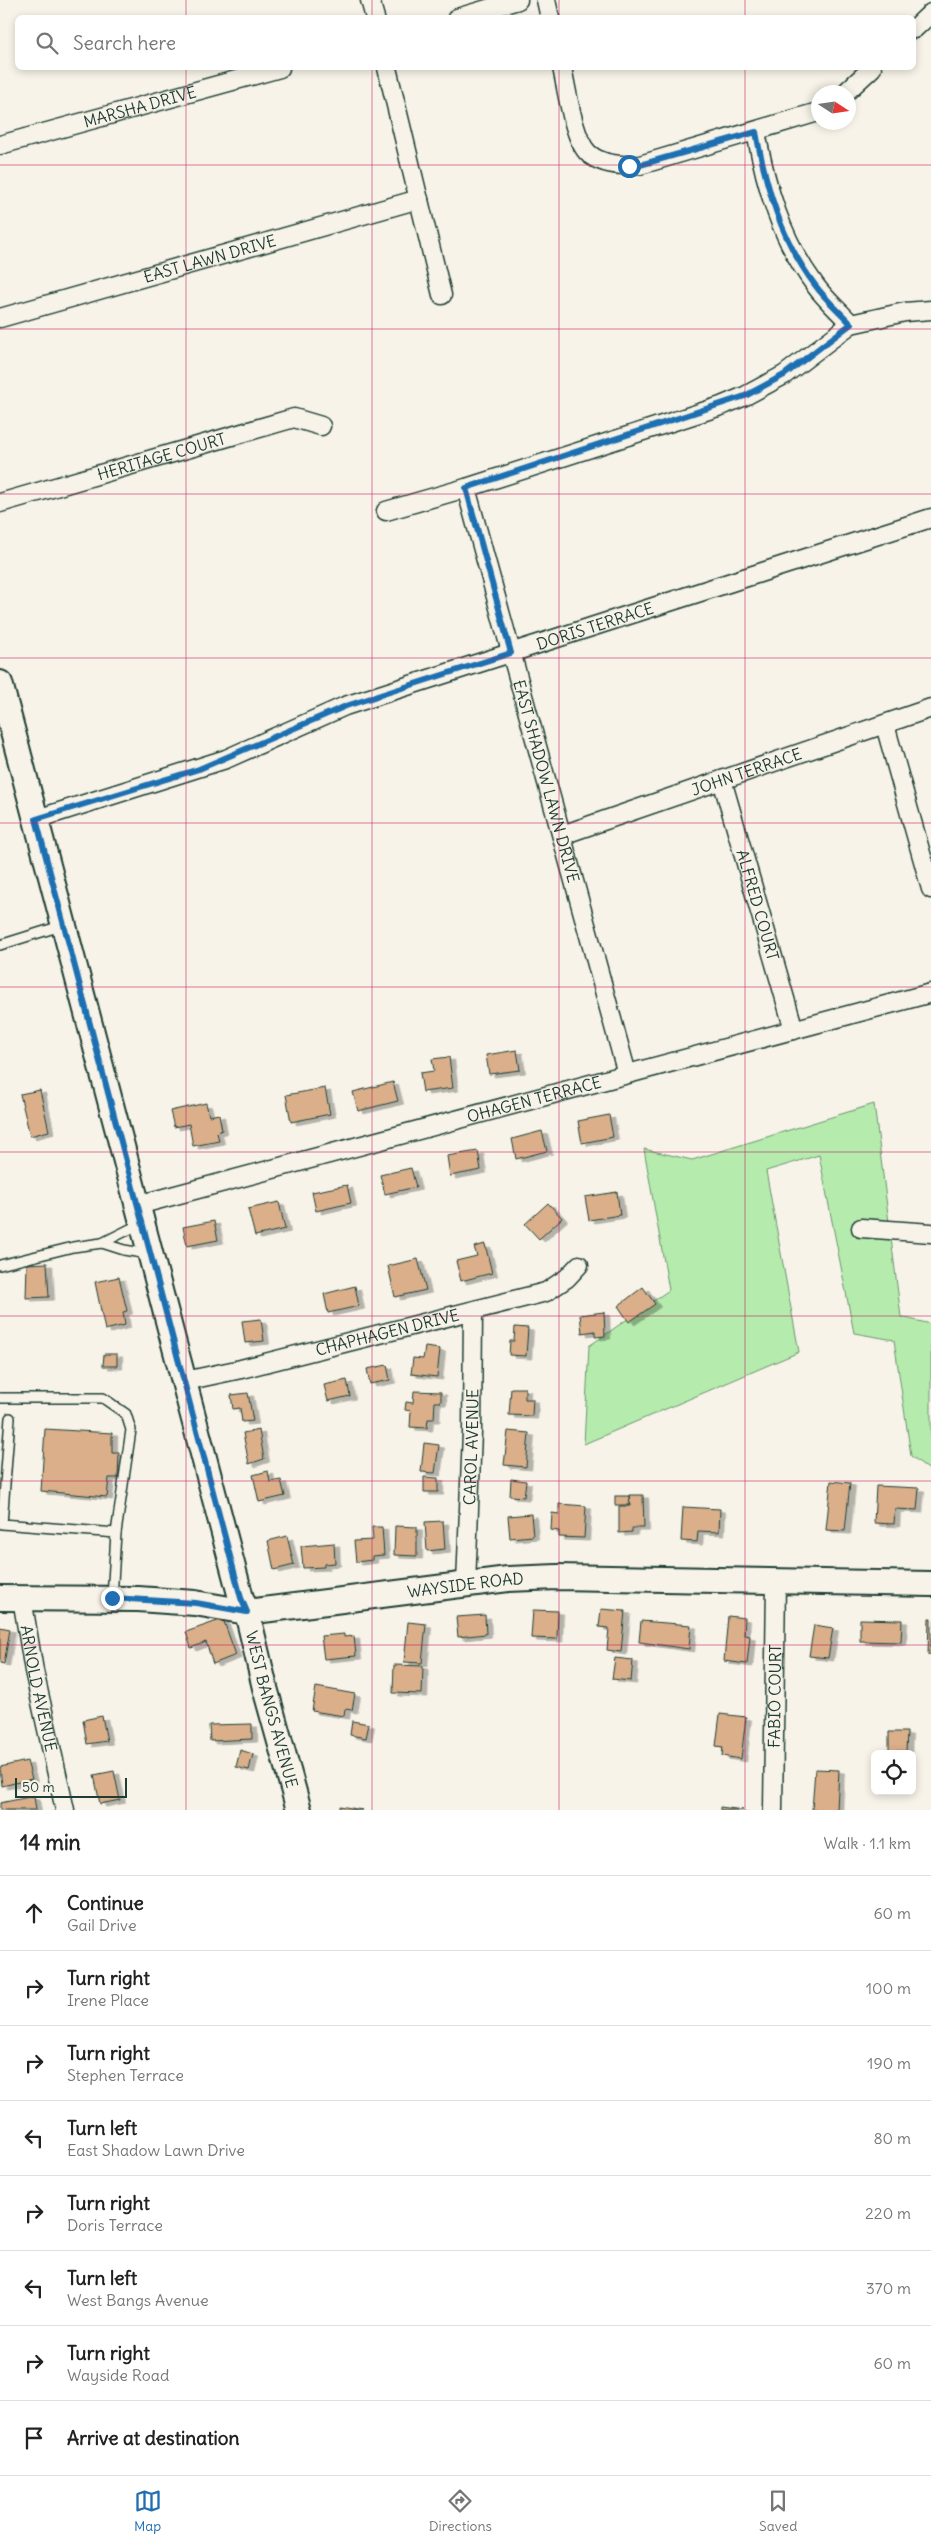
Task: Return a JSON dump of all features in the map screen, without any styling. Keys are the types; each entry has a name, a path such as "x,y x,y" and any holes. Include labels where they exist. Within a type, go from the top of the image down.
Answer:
{"street":[{"path":"370,0 374,15"},
{"path":"467,15 518,0"},
{"path":"546,0 549,15"},
{"path":"916,27 931,13"},
{"name":"MARSHA DRIVE","path":"0,145 273,70"},
{"path":"387,70 442,295"},
{"path":"563,70 580,136 587,152 596,158 616,164 640,165 811,114"},
{"path":"854,85 870,70"},
{"path":"756,132 769,191 792,249 816,286 851,324"},
{"name":"EAST LAWN DRIVE","path":"0,318 419,199"},
{"path":"386,511 466,488 745,396 784,375 851,324 905,312 931,310"},
{"name":"HERITAGE COURT","path":"0,503 294,418 321,426"},
{"name":"EAST SHADOW LAWN DRIVE","path":"466,488 627,1074"},
{"name":"DORIS TERRACE","path":"36,819 199,769 346,706 931,518"},
{"name":"WEST BANGS AVENUE","path":"0,683 241,1598 247,1612 265,1688 300,1810"},
{"name":"JOHN TERRACE","path":"562,836 931,708"},
{"path":"885,725 931,889"},
{"name":"ALFRED COURT","path":"722,780 794,1030"},
{"name":"OHAGEN TERRACE","path":"140,1214 627,1074 931,993"},
{"path":"861,1228 931,1233"},
{"name":"CHAPHAGEN DRIVE","path":"185,1381 546,1292 567,1278 579,1265"},
{"name":"CAROL AVENUE","path":"466,1585 472,1432 473,1310"},
{"name":"WAYSIDE ROAD","path":"11,1598 112,1598 196,1603 247,1612 508,1579 557,1577 931,1584"},
{"name":"FABIO COURT","path":"772,1810 776,1581"},
{"name":"ARNOLD AVENUE","path":"11,1598 34,1671 65,1810"}],"lane":[{"path":"0,945 64,924"},
{"path":"102,1243 140,1214"},
{"path":"0,1265 73,1247 102,1243 124,1250 151,1254"},
{"path":"0,1398 103,1398 126,1414 131,1430 116,1533 112,1598"},
{"path":"10,1418 1,1524 116,1533"}],"green space":[{"path":"874,1104 901,1317 931,1324 931,1471 911,1456 894,1340 854,1333 819,1155 766,1171 799,1352 584,1444 589,1346 669,1290 644,1149 692,1160"}],"building":[{"path":"517,1050 520,1070 489,1074 486,1055"},
{"path":"449,1057 453,1088 423,1092 420,1073 434,1071 432,1059"},
{"path":"393,1082 398,1101 358,1111 353,1092"},
{"path":"325,1088 330,1114 291,1122 286,1095"},
{"path":"40,1090 49,1131 30,1136 20,1094"},
{"path":"206,1103 209,1116 219,1114 222,1130 217,1132 219,1141 193,1146 189,1124 174,1127 170,1111"},
{"path":"609,1115 613,1137 582,1143 578,1121"},
{"path":"542,1131 547,1151 516,1159 512,1139"},
{"path":"478,1151 481,1170 450,1176 447,1156"},
{"path":"411,1168 416,1187 385,1194 380,1175"},
{"path":"347,1185 351,1203 316,1211 312,1192"},
{"path":"617,1192 620,1215 589,1220 585,1197"},
{"path":"279,1202 285,1229 255,1236 248,1209"},
{"path":"548,1203 562,1218 539,1239 525,1224"},
{"path":"214,1221 218,1240 187,1246 183,1227"},
{"path":"485,1244 492,1273 461,1281 456,1261 477,1256 474,1247"},
{"path":"418,1259 426,1290 395,1297 388,1266"},
{"path":"47,1263 49,1297 26,1298 27,1264"},
{"path":"119,1277 127,1311 123,1312 125,1325 105,1330 95,1282"},
{"path":"355,1286 359,1306 328,1313 324,1294"},
{"path":"643,1287 655,1304 629,1322 618,1306"},
{"path":"604,1312 605,1336 595,1337 595,1331 582,1333 580,1315"},
{"path":"261,1319 264,1341 245,1343 242,1321"},
{"path":"515,1327 528,1328 526,1356 509,1355 510,1341 514,1341"},
{"path":"425,1347 440,1349 437,1377 411,1374 413,1358 423,1359"},
{"path":"104,1354 117,1354 117,1366 103,1366"},
{"path":"387,1365 390,1380 370,1384 367,1369"},
{"path":"347,1380 350,1396 328,1401 324,1385"},
{"path":"511,1388 525,1388 525,1399 533,1399 532,1416 509,1415"},
{"path":"414,1391 441,1392 441,1402 435,1402 434,1419 428,1419 427,1428 410,1427 411,1411 405,1410 406,1402 413,1403"},
{"path":"248,1393 253,1421 242,1422 240,1408 233,1409 231,1395"},
{"path":"45,1429 112,1433 112,1453 119,1453 118,1478 109,1478 107,1497 41,1491"},
{"path":"259,1430 264,1459 249,1464 243,1433"},
{"path":"508,1431 529,1433 526,1467 504,1465"},
{"path":"424,1443 439,1445 435,1473 421,1472"},
{"path":"268,1471 270,1482 281,1480 285,1496 259,1502 253,1475"},
{"path":"424,1477 438,1478 438,1492 424,1492"},
{"path":"511,1479 526,1481 524,1497 510,1496"},
{"path":"831,1481 850,1483 845,1531 826,1530"},
{"path":"876,1486 919,1488 917,1510 895,1509 894,1524 874,1523"},
{"path":"629,1495 643,1495 644,1528 632,1528 632,1532 619,1533 619,1506 630,1506"},
{"path":"615,1496 629,1496 629,1505 615,1505"},
{"path":"559,1504 586,1506 584,1538 559,1537 559,1531 551,1530 552,1513 559,1514"},
{"path":"683,1507 720,1509 719,1532 698,1531 697,1542 681,1541"},
{"path":"531,1514 533,1536 510,1538 508,1516"},
{"path":"443,1521 445,1549 427,1551 425,1522"},
{"path":"395,1526 417,1527 417,1556 394,1555"},
{"path":"372,1527 382,1527 384,1555 372,1556 372,1560 356,1562 354,1541 373,1540"},
{"path":"287,1536 294,1565 274,1570 268,1541"},
{"path":"334,1543 335,1563 324,1564 324,1567 303,1568 301,1546"},
{"path":"601,1609 625,1611 621,1652 607,1650 609,1628 599,1627"},
{"path":"533,1610 558,1611 557,1639 531,1638"},
{"path":"485,1615 486,1634 458,1637 456,1617"},
{"path":"728,1616 745,1618 744,1635 750,1636 747,1664 724,1661"},
{"path":"929,1618 931,1618 931,1655 928,1655"},
{"path":"223,1619 236,1655 213,1664 206,1642 191,1648 186,1632"},
{"path":"860,1619 902,1620 901,1642 860,1641"},
{"path":"641,1621 691,1625 689,1649 639,1642"},
{"path":"408,1622 426,1624 422,1663 404,1662"},
{"path":"814,1625 833,1628 828,1658 809,1656"},
{"path":"0,1627 10,1629 4,1664 0,1663"},
{"path":"344,1634 344,1637 354,1636 356,1656 324,1659 321,1636"},
{"path":"615,1658 633,1660 631,1681 612,1679"},
{"path":"394,1665 423,1666 422,1694 393,1693"},
{"path":"316,1687 355,1694 352,1710 345,1709 344,1716 312,1711"},
{"path":"720,1714 746,1717 741,1759 722,1756 723,1747 716,1746"},
{"path":"102,1716 107,1741 87,1744 83,1720"},
{"path":"352,1721 369,1724 366,1738 350,1735"},
{"path":"252,1724 252,1739 210,1741 209,1725"},
{"path":"889,1732 907,1732 906,1750 889,1750"},
{"path":"240,1750 253,1754 249,1770 236,1767"},
{"path":"27,1761 32,1779 2,1786 0,1767"},
{"path":"815,1769 839,1770 837,1810 812,1810"},
{"path":"114,1771 120,1800 100,1804 94,1775"},
{"path":"34,1796 36,1810 0,1810 0,1803"},
{"path":"340,1806 362,1810 340,1810"},
{"path":"720,1807 743,1810 720,1810"}],"route":[{"path":"112,1598 138,1598 196,1603 247,1612 241,1598 36,819 199,769 226,759 318,716 511,653 466,488 721,406 745,396 784,375 851,324 816,286 792,249 769,191 761,162 756,132 640,165 629,166"}]}
